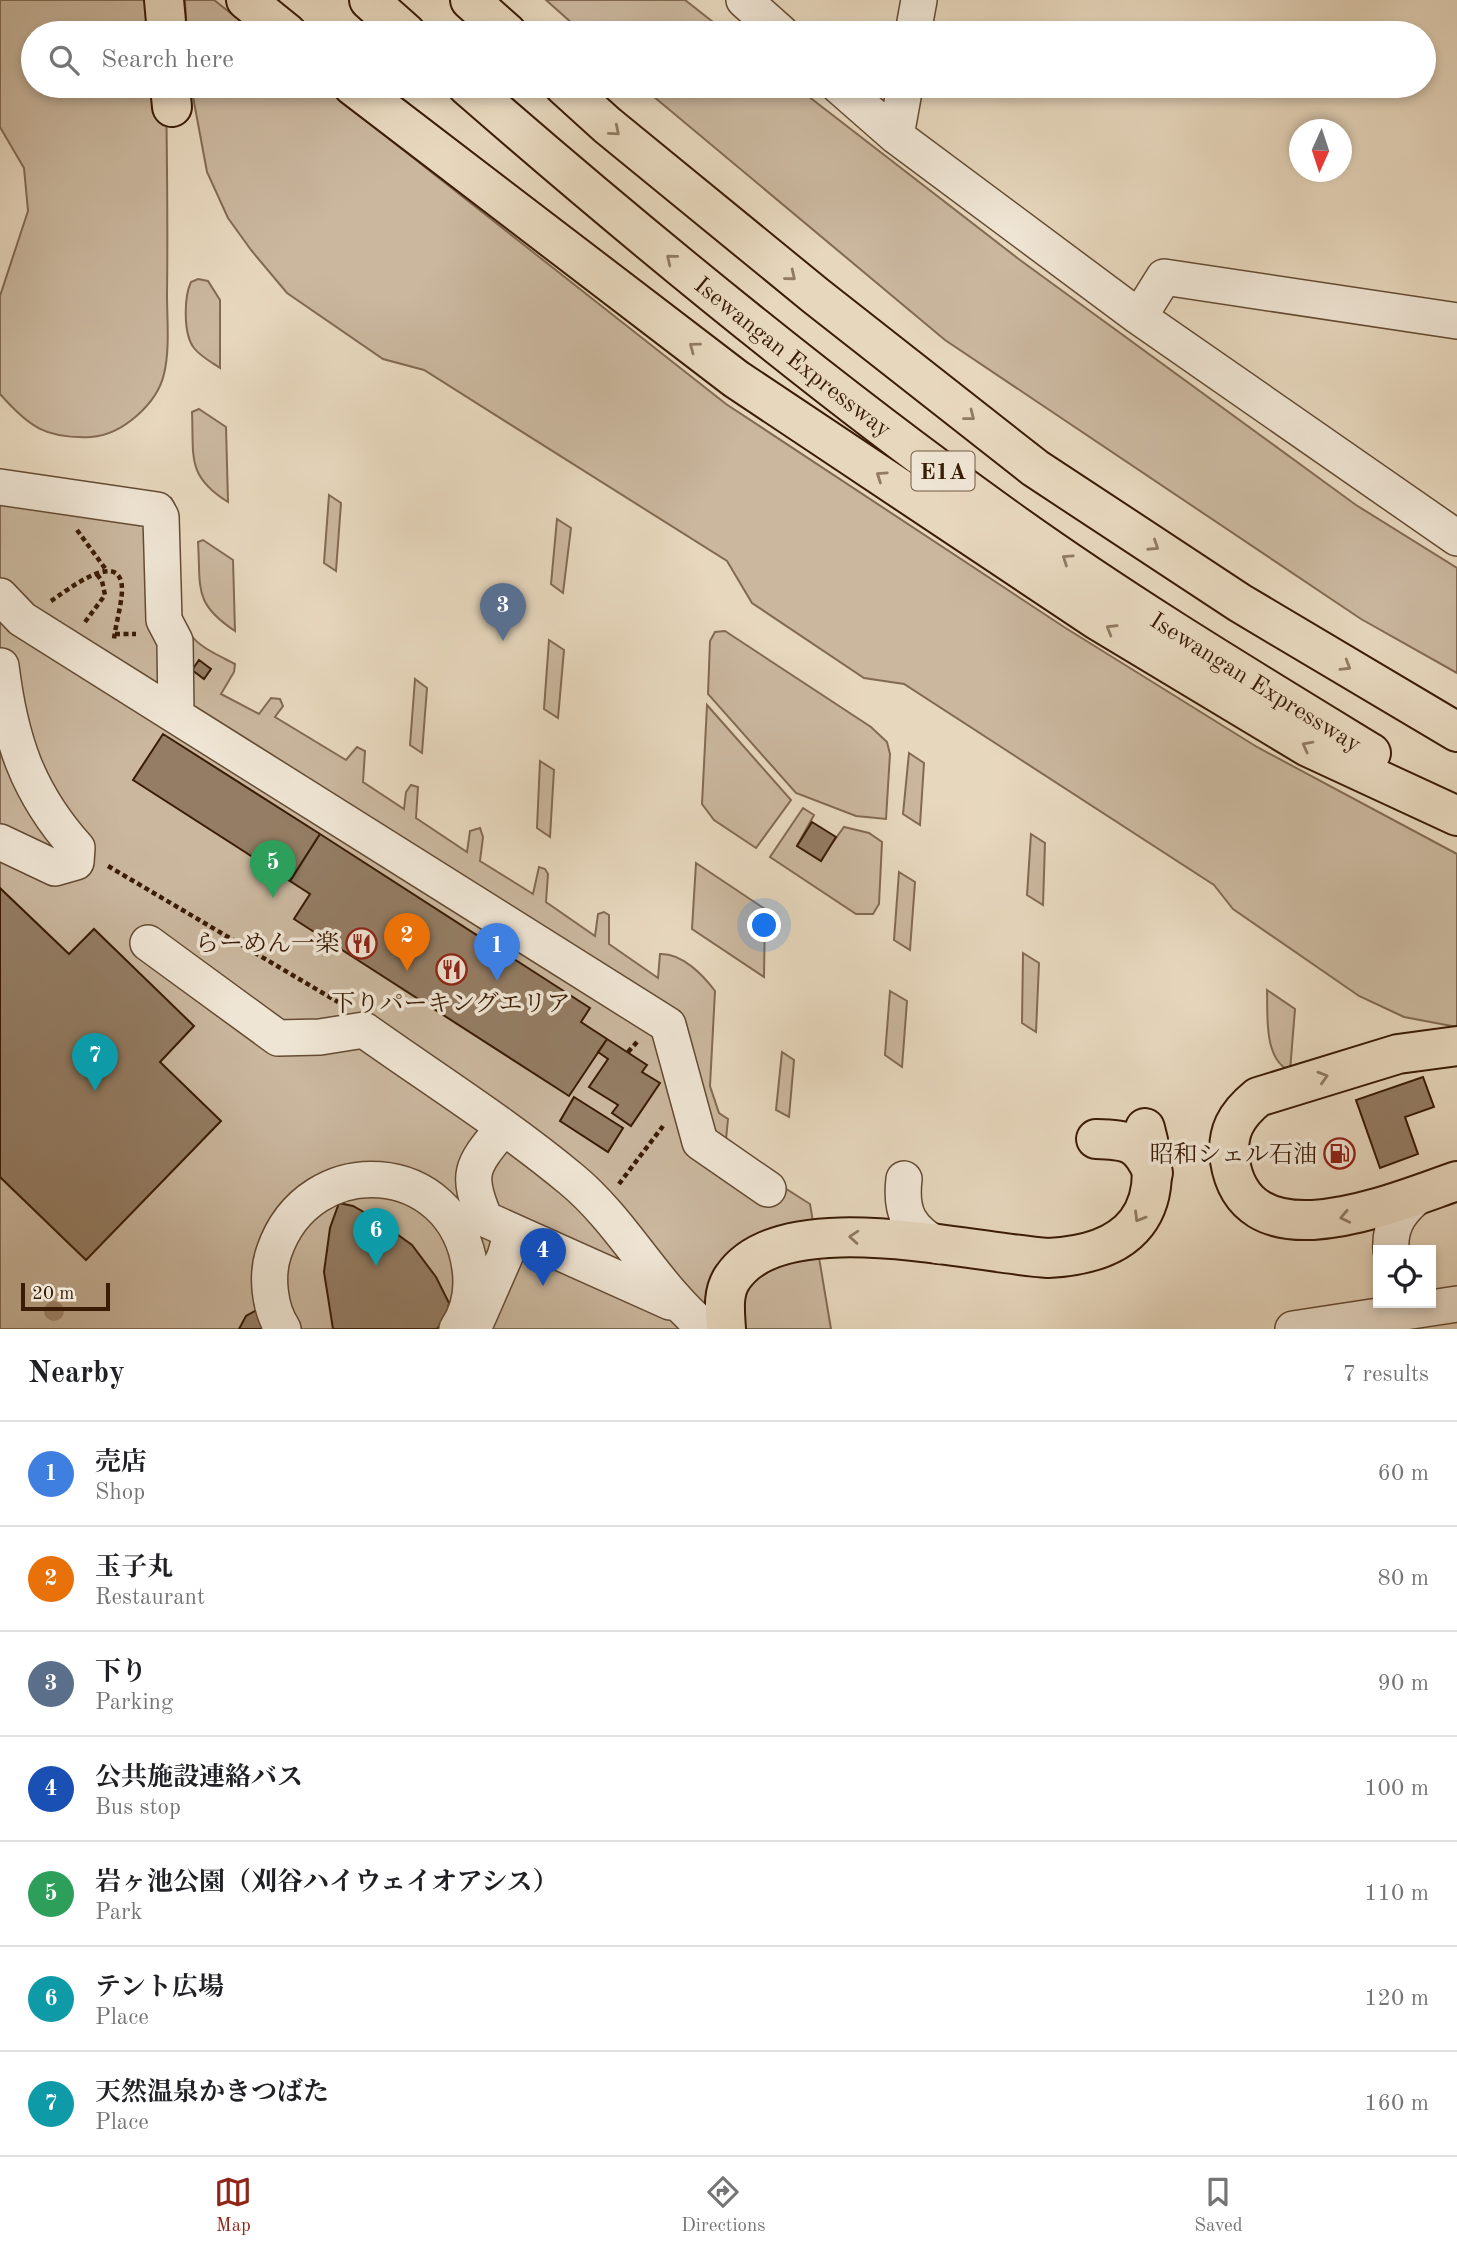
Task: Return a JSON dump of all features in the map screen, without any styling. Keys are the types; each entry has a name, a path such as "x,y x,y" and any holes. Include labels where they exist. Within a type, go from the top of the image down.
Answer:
{"highway":[{"path":"164,0 166,21"},
{"path":"246,0 272,21"},
{"path":"369,0 393,21"},
{"path":"470,0 494,21"},
{"path":"369,98 736,379 1097,620 1308,747 1457,816"},
{"name":"Isewangan Expressway","path":"481,98 569,175 779,348 1000,515 1202,650 1457,803"},
{"name":"E1A","path":"577,98 816,296 1035,468 1240,603 1457,732"},
{"path":"1440,1186 1328,1220 1279,1218 1247,1199 1238,1185 1228,1144 1232,1125 1242,1110 1258,1097 1398,1054 1457,1046"},
{"path":"726,1329 725,1294 732,1277 748,1261 796,1241 845,1236 1048,1258 1078,1257 1105,1249 1126,1235 1139,1219 1149,1196 1153,1173 1145,1128"},
{"path":"1096,1139 1119,1139 1135,1145 1145,1156 1153,1173"}],"street":[{"path":"744,0 768,21"},
{"path":"915,21 919,0"},
{"path":"853,98 896,136 1139,317 1457,538"},
{"path":"896,136 903,98"},
{"path":"1139,317 1164,277 1457,321"},
{"path":"0,487 157,510 161,517 164,620 175,641 176,715"},
{"path":"11,608 64,645 668,1024 700,1142 768,1189"},
{"path":"0,842 55,868 76,862 77,848 39,798 22,764 6,714 1,666"},
{"path":"148,943 278,1038 320,1037 364,1030 573,1180 612,1223 677,1304 706,1329"},
{"path":"502,1129 479,1158 472,1189 485,1219 677,1304"},
{"path":"283,1329 270,1294 270,1262 280,1233 299,1208 324,1189 358,1179 393,1181 415,1189 426,1194 452,1217 468,1249 472,1283 465,1317 457,1329"},
{"path":"904,1179 902,1198 909,1226 939,1246"},
{"path":"1392,1245 1395,1223 1404,1206 1440,1186"},
{"path":"473,1329 496,1280 512,1232"},
{"path":"1293,1329 1417,1308"}],"path":[{"path":"11,608 96,573 112,572 120,579 122,589 109,673"},
{"path":"64,645 103,600 105,588 96,573"}],"shaded area":[{"path":"0,0 164,0 164,21 21,21 21,98 166,98 166,364 160,385 146,407 126,424 103,435 75,437 50,433 30,423 0,394 0,296 28,211 24,168 0,127"},
{"path":"185,0 214,0 241,21 186,21"},
{"path":"546,0 685,0 712,21 570,21"},
{"path":"193,98 337,98 726,404 1064,627 1257,747 1457,854 1457,1027 1404,1017 1359,996 1233,909 1214,885 904,684 864,678 752,603 727,561 424,370 383,359 287,293 228,218 207,172"},
{"path":"655,98 811,98 1020,260 1356,505 1457,568 1457,673 1361,619 945,340"},
{"path":"198,279 208,281 220,300 220,368 196,351 188,334 187,297 191,282"},
{"path":"199,409 226,427 228,502 205,483 195,464 192,412"},
{"path":"0,470 171,498 175,505 177,591 184,623 199,643 235,664 234,672 221,694 259,714 271,698 280,699 283,706 275,717 346,760 357,747 365,751 363,782 404,809 406,792 411,785 418,787 416,818 467,852 470,831 480,828 483,837 480,861 533,894 539,867 545,869 548,874 546,902 595,936 598,914 604,912 609,915 609,944 658,978 660,954 684,961 704,978 715,991 710,1086 719,1113 728,1119 725,1150 810,1204 831,1329 0,1329"},
{"path":"329,495 341,503 336,571 324,563"},
{"path":"557,519 571,528 563,593 551,584"},
{"path":"203,540 233,560 235,631 212,612 202,594 198,542"},
{"path":"725,631 871,727 887,742 890,754 886,819 856,816 796,793 708,694 710,641 715,632"},
{"path":"549,640 564,650 558,718 544,709"},
{"path":"415,679 427,688 422,753 410,745"},
{"path":"707,705 791,800 756,848 714,820 702,804"},
{"path":"909,753 924,763 920,825 903,814"},
{"path":"540,761 554,770 550,837 537,828"},
{"path":"803,808 814,815 797,846 820,860 844,827 869,833 882,842 879,904 873,914 856,914 770,857"},
{"path":"1031,834 1045,843 1043,905 1027,895"},
{"path":"696,863 765,909 764,977 692,929"},
{"path":"899,872 915,882 910,950 894,940"},
{"path":"1023,953 1039,963 1036,1032 1022,1023"},
{"path":"1267,990 1295,1009 1290,1071 1281,1065 1271,1046"},
{"path":"890,991 907,1001 902,1067 885,1055"},
{"path":"782,1052 794,1060 789,1117 776,1110"}],"building":[{"path":"199,660 211,669 204,679 192,670"},
{"path":"163,734 320,834 290,881 133,780"},
{"path":"812,822 836,837 821,861 797,846"},
{"name":"下りパーキングエリア","path":"320,834 590,1008 581,1022 607,1039 569,1096 294,919 310,894 290,881"},
{"path":"0,888 69,954 94,929 194,1026 160,1062 221,1121 86,1260 0,1177"},
{"path":"607,1039 647,1065 642,1072 660,1083 631,1126 612,1113 618,1105 589,1087 608,1059 598,1052"},
{"path":"1423,1077 1434,1107 1405,1117 1418,1154 1380,1168 1356,1100"},
{"path":"574,1097 623,1128 608,1152 560,1121"},
{"path":"339,1203 353,1206 376,1219 412,1245 436,1277 449,1303 447,1317 437,1329 333,1329 324,1272 330,1228"},
{"path":"260,1308 267,1329 239,1329 246,1316"}],"place":[{"name":"下り","path":"503,641"},
{"name":"岩ヶ池公園（刈谷ハイウェイオアシス）","path":"273,898"},
{"name":"らーめん一楽","path":"362,943"},
{"name":"下りパーキングエリア","path":"451,969"},
{"name":"玉子丸","path":"407,971"},
{"name":"売店","path":"497,981"},
{"name":"天然温泉かきつばた","path":"95,1091"},
{"name":"昭和シェル石油","path":"1340,1154"},
{"name":"テント広場","path":"376,1266"},
{"name":"公共施設連絡バス","path":"543,1286"}]}
